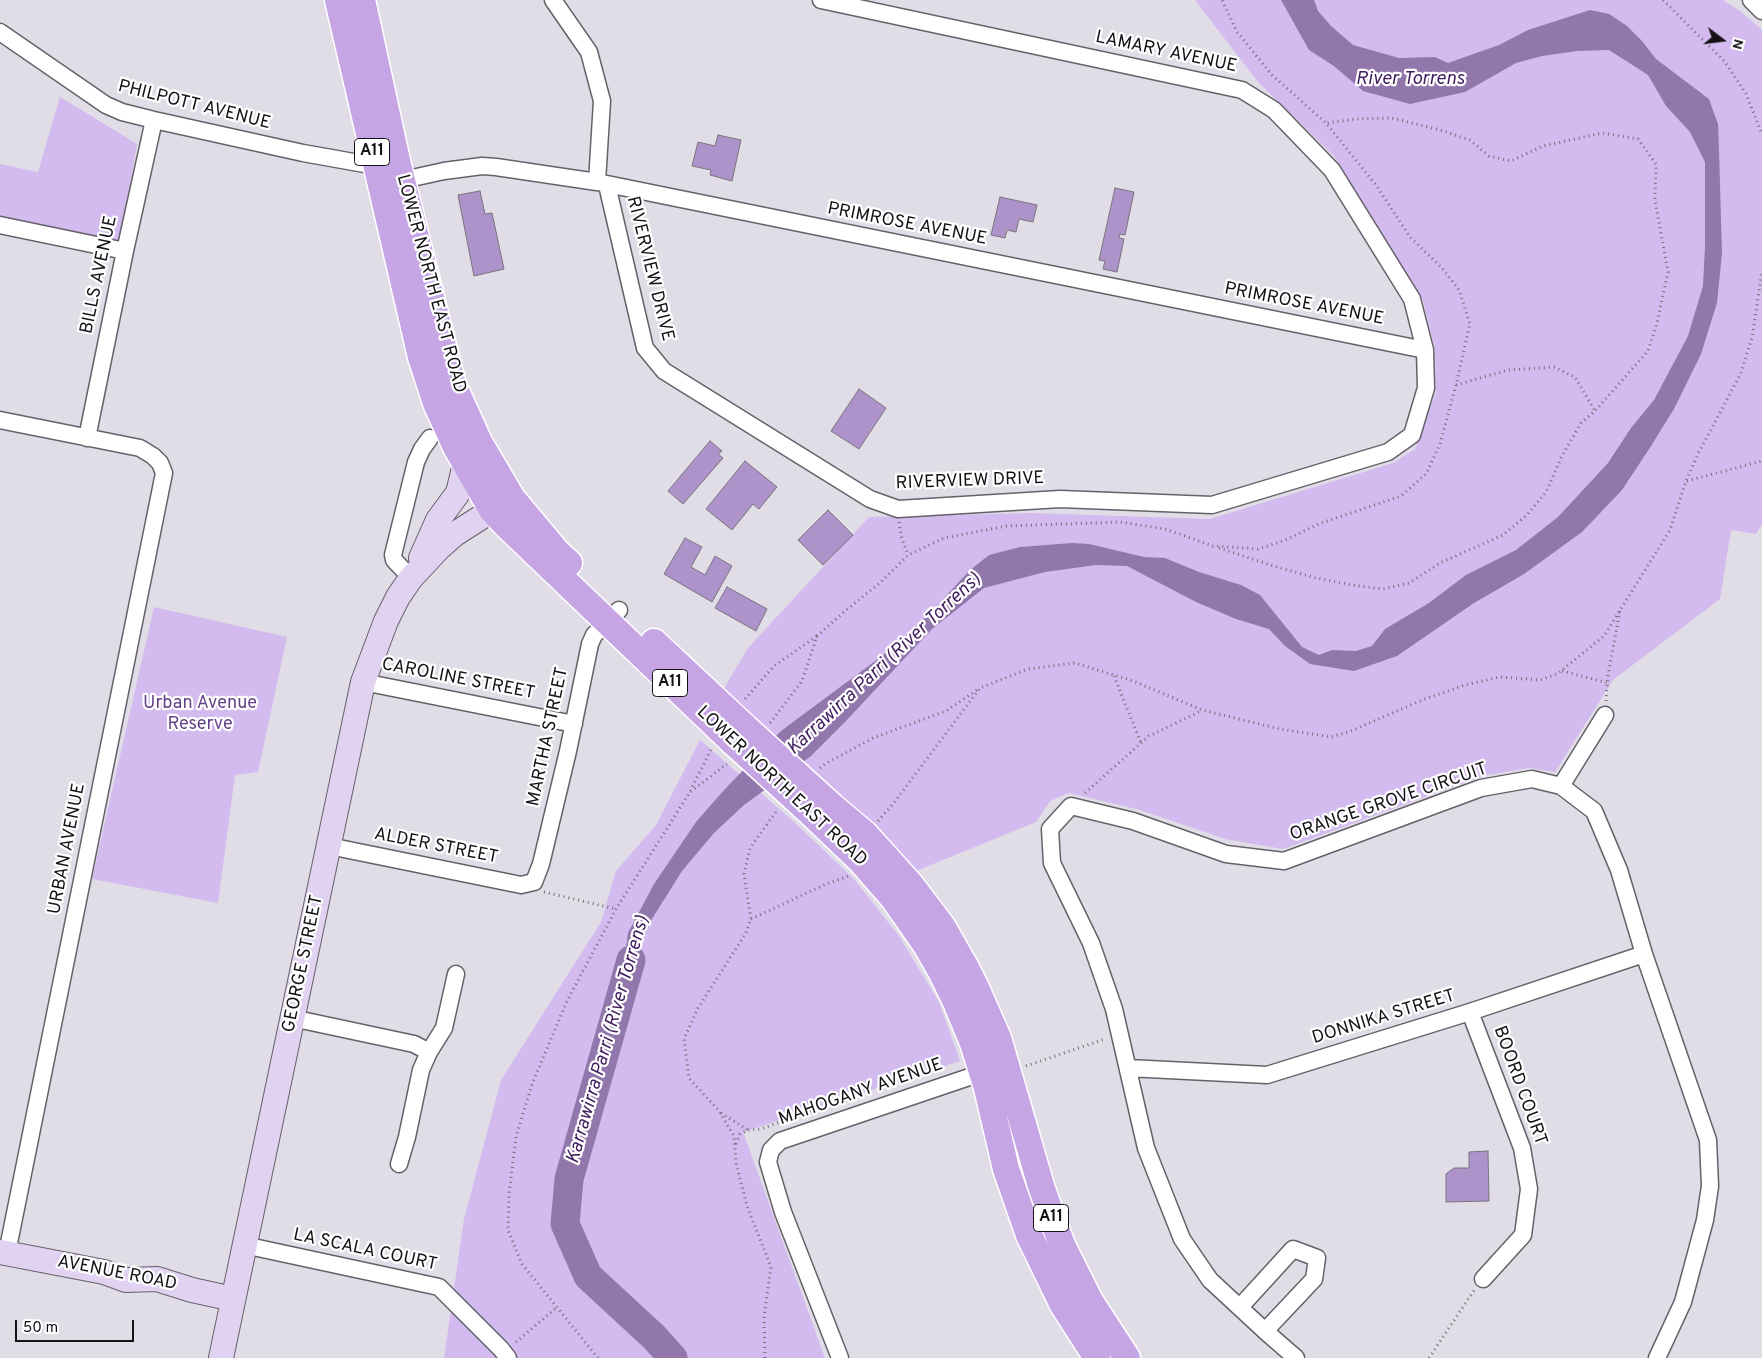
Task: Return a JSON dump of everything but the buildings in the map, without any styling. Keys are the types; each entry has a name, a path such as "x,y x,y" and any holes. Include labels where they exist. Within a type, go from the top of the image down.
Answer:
{"main road":[{"name":"LOWER NORTH EAST ROAD","path":"338,0 452,382 480,442 502,504"},
{"name":"LOWER NORTH EAST ROAD","path":"362,0 389,173 426,376 436,403 465,464 502,504 557,552 613,616 744,740 824,812 909,919 938,966 965,1022 982,1072 1006,1169 1029,1235 1063,1305 1097,1358"},
{"name":"LOWER NORTH EAST ROAD","path":"824,812 865,834 910,884 951,940 983,1003 998,1038 1041,1186 1062,1245 1090,1301 1128,1358"}],"street":[{"name":"RIVERVIEW DRIVE","path":"553,0 589,52 602,101 602,184 645,348 664,371 870,499 898,509 1060,499 1212,505 1388,452 1412,435 1426,388 1425,350"},
{"name":"LAMARY AVENUE","path":"821,0 1242,90 1274,110 1332,170 1412,299 1425,350"},
{"path":"1751,0 1762,11"},
{"name":"PHILPOTT AVENUE","path":"0,32 106,105 154,120 389,173"},
{"name":"BILLS AVENUE","path":"87,438 154,120"},
{"name":"PRIMROSE AVENUE","path":"389,173 444,171 482,166 602,184 1425,350"},
{"path":"0,225 125,251"},
{"path":"0,420 87,438"},
{"name":"URBAN AVENUE","path":"3,1253 164,473 160,463 140,448 87,438"},
{"path":"411,578 394,560 393,555 416,462 430,438"},
{"name":"GEORGE STREET","path":"411,578 438,520 458,493 465,464"},
{"name":"GEORGE STREET","path":"221,1358 363,682 386,621 398,597 411,578 455,534 502,504"},
{"name":"MARTHA STREET","path":"534,882 542,864 591,639 613,616"},
{"name":"CAROLINE STREET","path":"363,682 574,724"},
{"path":"1561,786 1605,715"},
{"name":"ORANGE GROVE CIRCUIT","path":"1071,806 1133,820 1226,854 1284,861 1481,788 1532,779 1561,786 1594,811 1619,870 1644,954 1708,1140 1710,1186 1705,1220 1683,1302 1657,1358"},
{"path":"1071,806 1050,829 1052,863 1091,943 1114,1009 1146,1148 1182,1239 1210,1280 1296,1358"},
{"name":"ALDER STREET","path":"329,846 520,885 534,882"},
{"name":"DONNIKA STREET","path":"1128,1068 1267,1075 1470,1012 1644,954"},
{"path":"399,1164 407,1137 421,1070 429,1052 444,1028 456,974"},
{"name":"BOORD COURT","path":"1470,1012 1522,1148 1529,1189 1522,1235 1482,1279"},
{"path":"292,1018 414,1044 429,1052"},
{"name":"MAHOGANY AVENUE","path":"840,1358 784,1212 768,1162 771,1150 780,1141 1006,1065"},
{"name":"LA SCALA COURT","path":"244,1245 439,1287 506,1355"},
{"path":"1240,1307 1293,1250 1317,1258 1314,1280 1265,1331"},
{"name":"AVENUE ROAD","path":"3,1253 104,1272 126,1280 157,1279 192,1290 233,1299"}],"path":[{"path":"1213,546 1258,549 1321,524 1401,496 1426,474 1440,444 1470,324 1459,290 1442,268 1410,237 1376,185 1326,123 1272,76 1237,32 1222,0"},
{"path":"1663,0 1725,62 1746,94 1762,134"},
{"path":"598,1358 522,1264 508,1230 509,1194 516,1136 532,1084 567,1001 616,909 690,792 744,740 774,720 802,681 817,636 882,582 908,555 944,538 1006,526 1120,522 1165,529 1277,567 1351,585 1383,589 1409,583 1442,562 1503,535 1528,515 1546,492 1562,456 1581,423 1595,411 1648,351 1657,323 1668,272 1655,200 1656,164 1638,139 1602,133 1543,146 1511,160 1489,156 1470,140 1392,118 1356,119 1326,123"},
{"path":"818,771 825,764 872,738 946,711 980,688 1028,669 1075,663 1133,681 1202,710 1280,729 1331,737 1358,728 1422,700 1465,686 1500,677 1540,680 1557,674 1604,636 1670,530 1686,481 1699,452 1740,375 1752,338 1762,271"},
{"path":"1456,385 1508,370 1554,367 1575,376 1595,411"},
{"path":"1686,481 1762,462"},
{"path":"898,509 901,536 908,555"},
{"path":"1605,715 1608,683 1621,608"},
{"path":"1562,671 1608,683"},
{"path":"1113,675 1141,743"},
{"path":"865,834 893,804 980,688"},
{"path":"1071,806 1149,736 1202,710"},
{"path":"765,1358 764,1317 770,1267 747,1206 736,1164 734,1136 719,1111 689,1078 684,1039 698,1008 746,933 751,919 744,874 750,848 775,811 782,804"},
{"path":"751,919 826,884 869,869"},
{"path":"534,882 542,892 616,909"},
{"path":"1036,1063 1120,1034"},
{"path":"719,1111 748,1130"},
{"path":"1429,1358 1482,1279"},
{"path":"506,1355 557,1307"}],"green space":[{"path":"1195,0 1723,0 1740,11 1762,30 1762,524 1756,534 1731,530 1720,599 1613,680 1555,772 1529,768 1482,776 1283,849 1225,839 1140,810 1069,793 1050,801 1036,822 916,871 828,783 723,690 748,648 869,517 1032,513 1210,519 1393,463 1415,449 1436,392 1435,350 1423,301 1334,156 1258,82"},
{"path":"60,97 137,144 120,241 0,218 0,164 38,172"},
{"name":"Urban Avenue Reserve","path":"154,607 287,637 258,772 235,775 218,903 92,879"},
{"path":"700,740 794,822 854,879 899,936 939,1002 960,1061 743,1132 825,1358 444,1358 464,1219 501,1080 601,922 616,871 656,825"}],"water":[{"name":"River Torrens","path":"1281,0 1314,0 1318,11 1331,26 1353,45 1399,58 1435,57 1448,63 1499,45 1528,30 1590,10 1609,14 1627,26 1656,59 1709,99 1718,124 1722,253 1717,303 1701,354 1674,409 1622,490 1582,532 1524,574 1474,603 1397,656 1354,671 1310,664 1285,646 1269,629 1236,619 1196,602 1127,566 1096,565 1045,572 984,588 932,629 811,756 744,805 714,833 682,871 650,922 620,998 628,933 654,884 696,822 781,731 894,647 938,605 969,571 989,555 1020,547 1072,543 1089,544 1144,557 1165,558 1199,572 1241,585 1260,595 1302,647 1319,655 1332,650 1356,651 1372,646 1385,629 1429,603 1466,575 1516,550 1558,517 1608,463 1631,428 1654,400 1688,336 1703,286 1705,162 1690,132 1666,106 1648,75 1609,50 1577,51 1542,56 1516,63 1465,92 1410,104 1363,91 1334,66 1309,50"}],"waterway":[{"name":"Karrawirra Parri (River Torrens)","path":"631,960 569,1179 565,1224 588,1276 654,1337 673,1358"}]}
